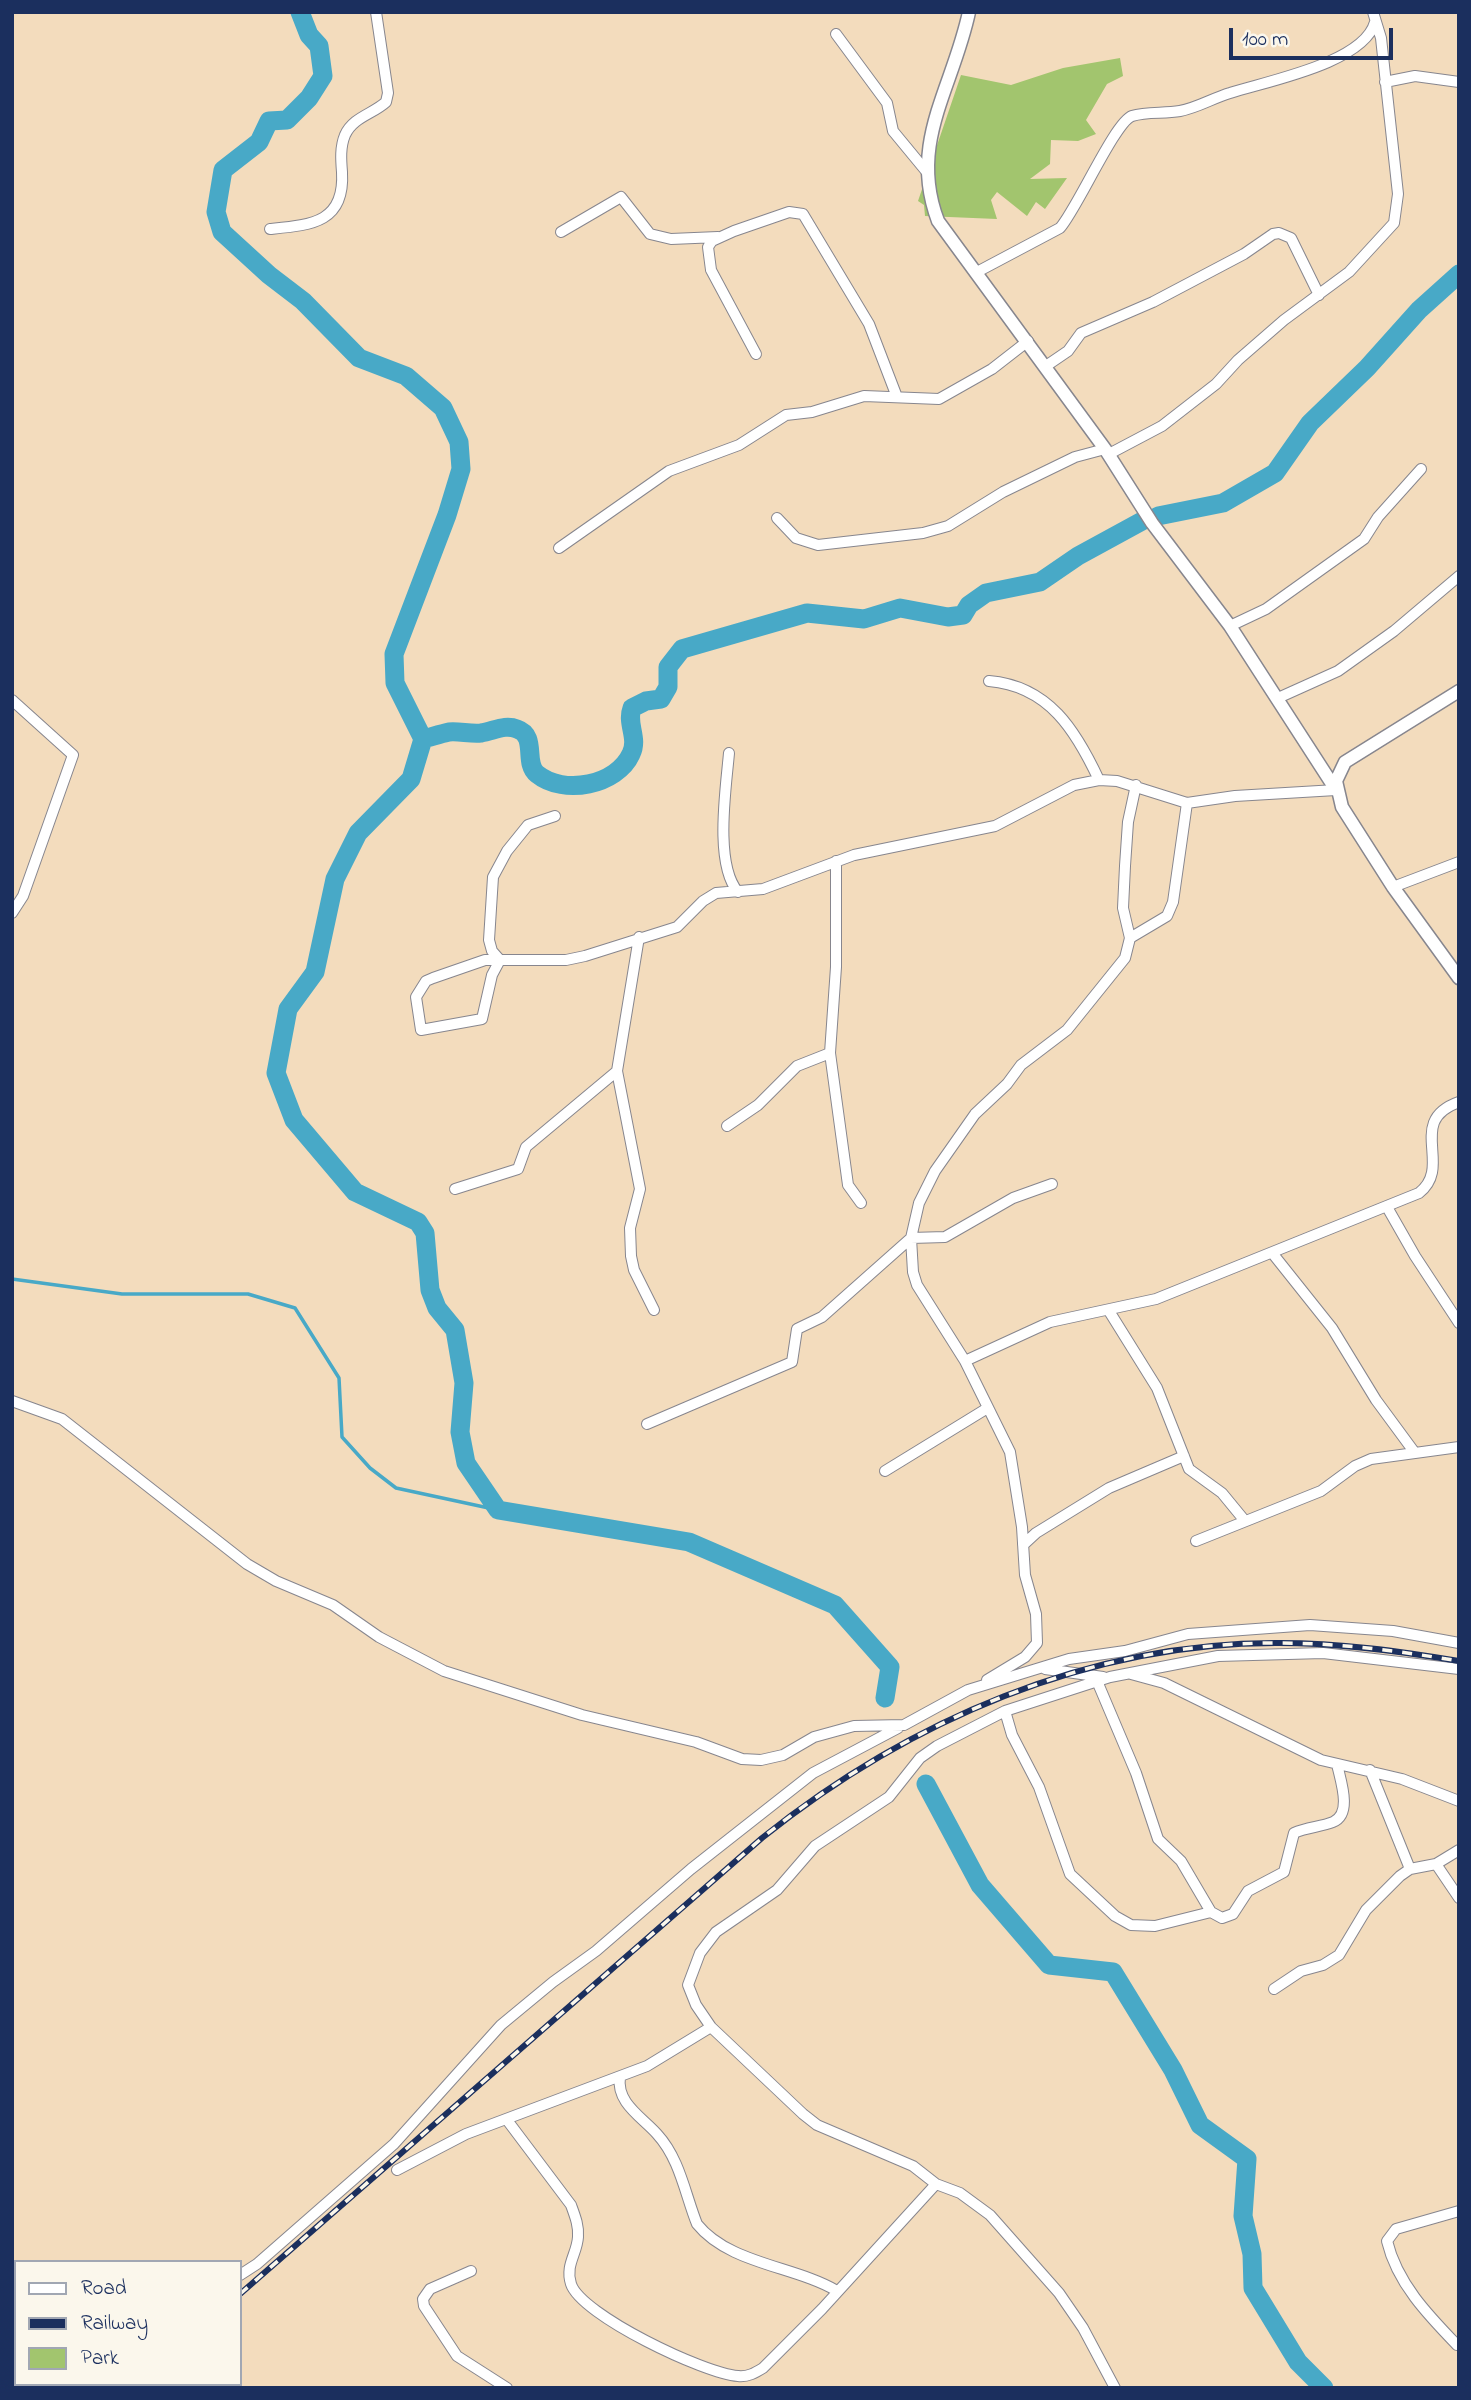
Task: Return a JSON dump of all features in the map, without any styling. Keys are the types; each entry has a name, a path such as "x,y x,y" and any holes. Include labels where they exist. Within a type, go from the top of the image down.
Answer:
{"street":[{"path":"270,229 314,222 328,216 337,205 342,191 341,146 345,134 358,118 386,102 388,93 376,12"},
{"path":"969,12 956,64 932,129 926,171 929,197 938,221 978,272 1107,452 1152,523 1230,626 1336,790 1342,807 1393,887 1455,963 1459,978"},
{"path":"978,272 1060,228 1069,218 1094,168 1126,119 1135,115 1190,109 1329,61 1367,39 1374,17"},
{"path":"777,518 796,538 818,545 923,533 948,526 1003,492 1075,457 1107,452 1173,418 1216,384 1257,343 1369,253 1394,223 1398,214 1381,38 1374,17"},
{"path":"836,34 887,103 893,131 926,171"},
{"path":"1385,82 1415,76 1459,82"},
{"path":"561,232 621,197 650,234 671,239 719,237 789,212 803,214 809,218 874,334 897,397"},
{"path":"1046,366 1068,351 1081,333 1153,302 1244,254 1273,234 1285,234 1291,238 1319,295"},
{"path":"719,237 708,247 708,263 756,354"},
{"path":"559,548 669,471 738,445 786,415 812,412 864,396 930,400 947,396 992,369 1028,341"},
{"path":"1230,626 1266,609 1357,545 1421,469"},
{"path":"1278,698 1338,671 1394,631 1459,576"},
{"path":"989,681 1013,685 1049,702 1067,722 1099,780"},
{"path":"1336,790 1337,774 1345,762 1459,691"},
{"path":"12,700 74,755 23,896 12,913"},
{"path":"729,753 724,835 729,878 737,892"},
{"path":"500,960 492,975 482,1019 421,1030 416,997 426,981 485,960 500,960 566,960 677,927 709,896 763,889 836,861 896,845 995,827 1074,785 1099,780 1136,785 1171,800 1187,803 1235,796 1336,790"},
{"path":"242,2273 257,2264 394,2144 501,2025 596,1951 711,1853 813,1773 1025,1657 1037,1643 1036,1614 1025,1575 1010,1452 1003,1434 986,1409 965,1361 918,1285 913,1272 911,1238 922,1195 968,1122 1007,1084 1021,1065 1067,1030 1125,958 1130,938 1123,908 1123,894 1128,822 1136,785"},
{"path":"1130,938 1167,916 1173,902 1187,803"},
{"path":"500,960 492,951 489,940 493,877 507,851 528,825 533,821 555,816"},
{"path":"836,861 836,967 830,1053 848,1185 861,1203"},
{"path":"1393,887 1459,862"},
{"path":"639,937 617,1071 640,1189 630,1228 631,1256 634,1270 654,1310"},
{"path":"727,1126 758,1105 797,1066 830,1053"},
{"path":"455,1189 518,1169 526,1147 617,1071"},
{"path":"965,1361 1050,1322 1147,1302 1273,1254 1387,1207 1425,1188 1432,1174 1432,1123 1439,1112 1459,1102"},
{"path":"647,1424 792,1362 797,1329 822,1317 911,1238 945,1237 1013,1198 1052,1184"},
{"path":"1387,1207 1415,1256 1459,1322"},
{"path":"1273,1254 1332,1328 1377,1400 1415,1453"},
{"path":"1108,1311 1157,1388 1172,1419 1189,1469 1222,1493 1245,1521"},
{"path":"12,1401 62,1419 247,1564 276,1581 333,1605 379,1637 444,1671 582,1715 696,1742 742,1759 761,1760 783,1755 814,1737 854,1726 904,1725"},
{"path":"885,1471 986,1409"},
{"path":"1196,1541 1321,1491 1355,1466 1371,1459 1459,1447"},
{"path":"1023,1545 1036,1533 1109,1488 1184,1456"},
{"path":"968,1690 1069,1659 1125,1651 1188,1634 1289,1625 1393,1631 1459,1643"},
{"path":"1115,2388 1083,2328 1044,2274 990,2215 960,2193 936,2184 913,2166 817,2125 711,2026 696,2005 688,1985 700,1953 716,1932 777,1890 824,1839 889,1797 920,1758 962,1731 1005,1711 1110,1677 1218,1656 1286,1652 1382,1658 1459,1669"},
{"path":"1039,1668 1110,1677"},
{"path":"1126,1673 1164,1683 1321,1760 1370,1770 1459,1801"},
{"path":"1097,1681 1136,1773 1158,1839 1181,1861 1211,1912 1222,1918 1233,1914 1248,1891 1283,1872 1294,1833 1338,1819 1344,1803 1337,1764"},
{"path":"1005,1711 1012,1735 1039,1787 1070,1874 1115,1916 1131,1925 1155,1926 1211,1912"},
{"path":"1370,1770 1410,1869"},
{"path":"1275,1989 1301,1971 1339,1955 1366,1910 1410,1869 1436,1864 1459,1850"},
{"path":"1436,1864 1459,1898"},
{"path":"397,2170 466,2134 647,2066 711,2026"},
{"path":"620,2077 621,2094 626,2104 669,2148 697,2224 705,2234 750,2258 819,2280 837,2291"},
{"path":"507,2120 571,2205 577,2222 578,2238 568,2272 572,2287 622,2329 658,2350 732,2376 752,2374 763,2368 936,2184"},
{"path":"1457,2345 1419,2304 1402,2277 1387,2241 1396,2229 1459,2211"},
{"path":"471,2271 429,2289 423,2299 424,2306 457,2356 507,2388"}],"green space":[{"path":"1120,58 1123,76 1107,84 1086,120 1096,134 1078,141 1051,140 1050,164 1030,179 1067,178 1045,209 1036,202 1027,216 997,192 991,200 997,219 925,216 924,205 918,201 961,75 1011,85 1063,68"}],"waterway":[{"path":"300,12 309,35 319,46 323,76 309,98 287,120 269,121 259,142 223,170 216,212 222,232 269,275 303,301 359,358 406,376 443,408 459,442 461,469 447,515 394,654 395,683 423,739 411,779 358,833 335,879 315,972 288,1009 276,1073 294,1120 355,1192 418,1222 425,1233 430,1290 437,1308 455,1330 464,1383 460,1432 466,1463 498,1510 689,1542 835,1605 890,1667 885,1698"},
{"path":"1158,516 1223,503 1275,473 1310,423 1367,368 1419,310 1459,274"},
{"path":"423,739 449,732 481,733 504,728 517,729 527,737 531,763 537,774 561,785 589,784 602,780 624,765 633,748 630,720 632,708 646,701 661,699 668,687 668,667 682,649 807,613 864,619 900,608 948,617 963,615 969,605 986,593 1040,582 1078,556 1144,520"},
{"path":"12,1279 122,1294 248,1294 295,1308 339,1378 342,1437 370,1468 396,1488 498,1510"},
{"path":"926,1784 980,1885 1049,1965 1113,1972 1173,2070 1200,2125 1247,2159 1243,2216 1252,2254 1253,2288 1298,2362 1324,2388"}],"railway":[{"path":"242,2292 762,1838 818,1796 878,1758 940,1725 1004,1696 1070,1673 1139,1657 1208,1646 1324,1644 1459,1661"}]}
